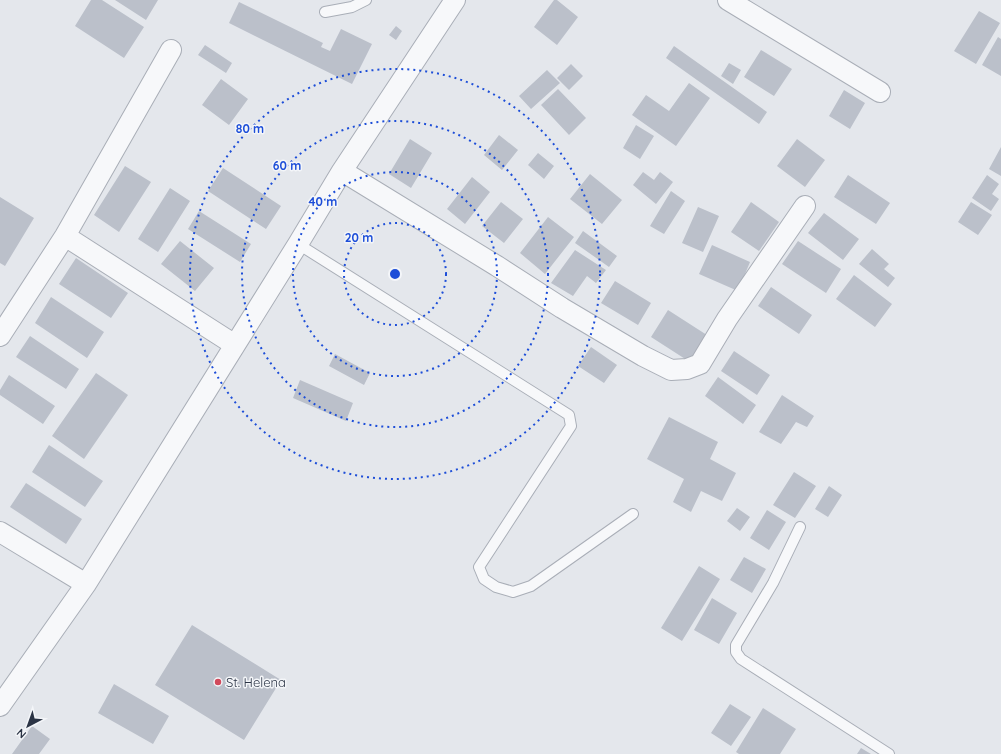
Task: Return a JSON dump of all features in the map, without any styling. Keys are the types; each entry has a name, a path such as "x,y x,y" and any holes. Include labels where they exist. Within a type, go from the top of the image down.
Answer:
{"street":[{"path":"0,706 86,584 342,171 455,0"},
{"path":"728,0 880,92"},
{"path":"0,336 64,236 171,50"},
{"path":"342,171 497,266 562,308 643,356 671,370 687,369 700,364 727,319 805,206"},
{"path":"64,236 235,345"},
{"path":"0,532 86,584"}],"lane":[{"path":"325,12 352,7 366,0"},
{"path":"298,244 569,415 571,426 479,567 484,579 496,587 513,592 531,586 632,514"},
{"path":"800,527 773,583 736,645 736,652 741,659 889,754"}],"building":[{"path":"91,0 102,0 144,27 124,58 75,26"},
{"path":"115,0 158,0 146,20"},
{"path":"554,0 557,0 578,17 557,45 534,27"},
{"path":"239,2 323,43 321,47 330,51 341,29 372,44 352,84 229,23"},
{"path":"979,11 1000,23 976,64 954,51"},
{"path":"396,26 402,31 396,40 389,35"},
{"path":"998,37 1001,39 1001,76 982,65"},
{"path":"205,45 232,63 226,73 198,55"},
{"path":"674,46 767,112 759,124 666,58"},
{"path":"761,50 792,69 774,96 744,77"},
{"path":"729,63 741,70 733,84 721,76"},
{"path":"571,64 583,76 569,90 557,78"},
{"path":"547,70 560,83 531,109 519,96"},
{"path":"221,79 248,99 229,125 202,105"},
{"path":"689,83 710,98 676,146 632,115 646,95 669,111"},
{"path":"558,89 586,118 569,135 541,105"},
{"path":"844,90 865,103 850,129 829,116"},
{"path":"636,125 654,136 640,159 623,148"},
{"path":"499,135 518,150 502,170 484,155"},
{"path":"410,139 432,153 411,188 389,174"},
{"path":"797,139 825,160 805,187 777,166"},
{"path":"1001,147 1001,176 989,169"},
{"path":"538,153 554,166 544,179 528,165"},
{"path":"125,166 151,182 119,232 94,215"},
{"path":"223,168 281,206 266,229 208,191"},
{"path":"643,172 654,180 660,172 673,182 656,204 633,185"},
{"path":"590,174 622,200 602,224 570,199"},
{"path":"848,175 890,203 876,224 834,197"},
{"path":"987,175 999,184 992,194 999,199 991,211 972,198"},
{"path":"472,177 490,192 465,224 447,209"},
{"path":"170,188 190,201 158,252 138,239"},
{"path":"671,191 685,201 664,234 650,226"},
{"path":"0,197 34,218 5,266 0,263"},
{"path":"501,202 523,219 504,243 482,226"},
{"path":"751,202 779,222 759,251 731,232"},
{"path":"971,202 992,215 978,235 958,222"},
{"path":"698,207 719,216 703,252 682,243"},
{"path":"199,211 251,244 240,262 188,229"},
{"path":"824,213 859,239 843,260 808,233"},
{"path":"548,217 574,237 545,274 520,253"},
{"path":"583,231 617,256 609,267 575,243"},
{"path":"180,241 214,268 195,291 161,264"},
{"path":"798,241 841,269 826,293 782,264"},
{"path":"712,245 750,262 738,291 699,274"},
{"path":"872,249 889,264 884,269 895,278 888,287 859,264"},
{"path":"575,250 606,270 596,283 587,276 573,296 551,283"},
{"path":"76,258 128,293 111,318 59,284"},
{"path":"854,275 892,304 875,327 836,299"},
{"path":"615,281 651,303 638,325 601,303"},
{"path":"771,287 812,315 799,334 758,306"},
{"path":"51,297 104,332 87,358 35,323"},
{"path":"668,310 710,337 693,364 651,337"},
{"path":"30,336 79,369 66,389 16,357"},
{"path":"591,347 617,365 604,383 578,366"},
{"path":"734,351 770,375 757,395 721,371"},
{"path":"335,354 370,373 364,385 329,366"},
{"path":"96,373 128,395 84,459 52,436"},
{"path":"9,375 55,406 43,424 0,395 0,390"},
{"path":"718,377 756,405 743,424 705,396"},
{"path":"300,380 353,403 346,421 293,398"},
{"path":"782,395 814,416 807,427 796,422 781,444 759,432"},
{"path":"669,417 718,442 710,459 736,473 722,501 701,491 691,512 673,502 684,479 647,459"},
{"path":"49,445 103,481 85,507 32,472"},
{"path":"794,472 816,486 795,518 773,505"},
{"path":"26,483 82,519 66,544 10,507"},
{"path":"829,486 842,495 828,517 815,509"},
{"path":"737,508 750,517 740,531 727,521"},
{"path":"767,510 786,522 769,550 750,538"},
{"path":"744,557 766,569 752,593 730,580"},
{"path":"699,566 720,579 682,641 661,628"},
{"path":"712,598 737,613 719,644 694,630"},
{"name":"St. Helena","path":"192,625 281,680 244,740 155,685"},
{"path":"114,684 169,716 153,744 98,713"},
{"path":"730,704 751,717 731,746 711,733"},
{"path":"763,708 796,729 780,754 739,754 736,752"},
{"path":"32,726 50,739 39,754 12,754"},
{"path":"861,748 871,754 857,754"}],"place":[{"name":"St. Helena","path":"218,682"}]}
